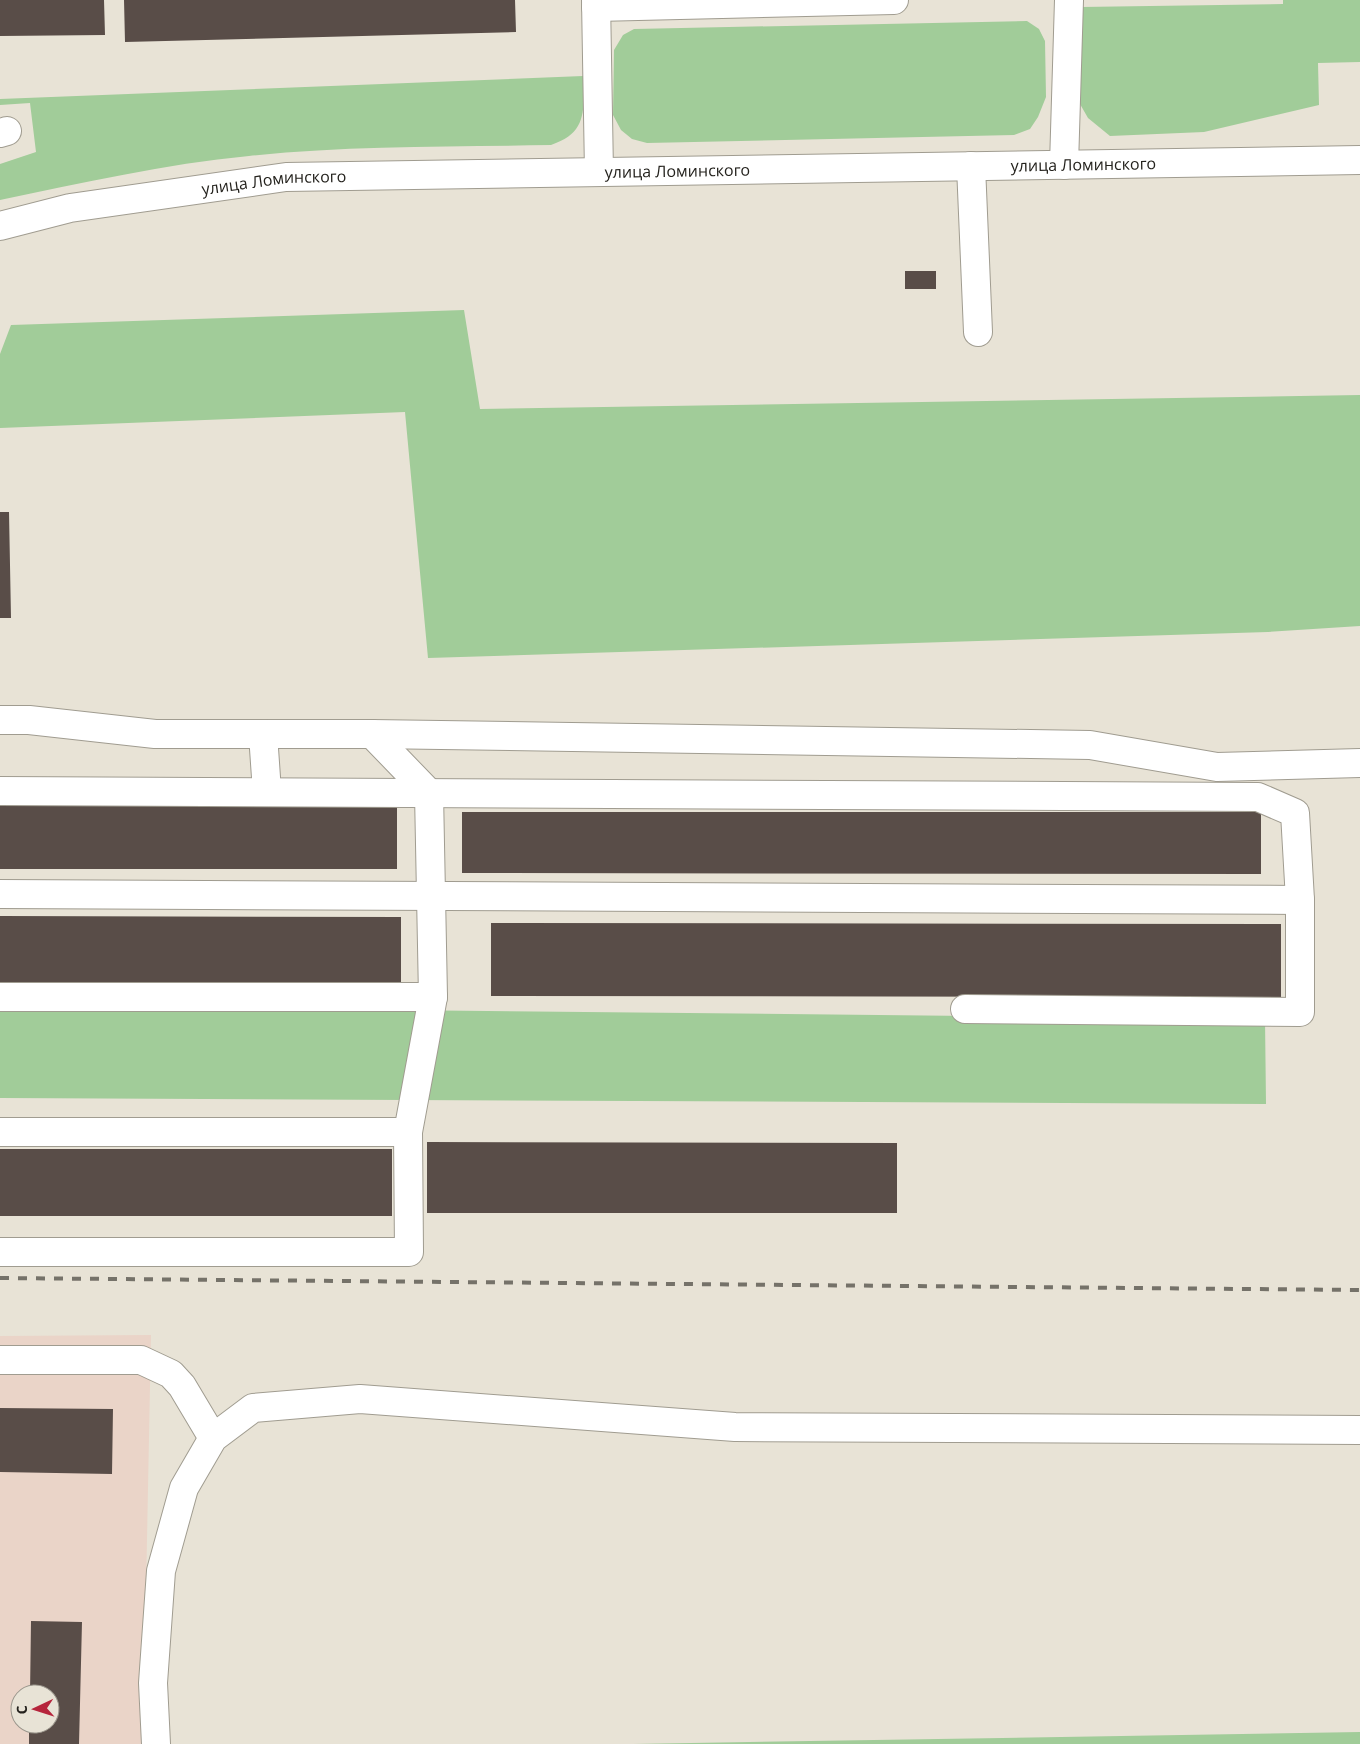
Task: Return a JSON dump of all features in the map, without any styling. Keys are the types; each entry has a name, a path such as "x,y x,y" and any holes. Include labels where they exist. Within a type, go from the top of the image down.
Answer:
{"street":[{"path":"599,172 596,3 894,0"},
{"path":"1064,164 1069,0"},
{"name":"улица Ломинского","path":"0,226 70,208 286,177 1360,160"},
{"path":"971,166 978,332"},
{"path":"0,720 29,720 156,734 372,734 1090,745 1217,767 1360,763"},
{"path":"263,734 268,792"},
{"path":"0,1252 409,1252 408,1132 432,997 429,793 372,734"},
{"path":"0,791 1258,797 1295,813 1300,900 1300,1012 965,1009"},
{"path":"0,894 1300,900"},
{"path":"0,997 432,997"},
{"path":"0,1132 408,1132"},
{"path":"0,1360 141,1360 170,1374 182,1386 213,1438"},
{"path":"156,1744 153,1683 162,1571 184,1488 213,1438 253,1408 360,1399 735,1427 1360,1430"}],"shaded area":[{"path":"151,1335 143,1744 0,1744 0,1336"}],"green space":[{"path":"1283,0 1360,0 1360,62 1318,63 1319,105 1204,132 1110,136 1088,118 1080,104 1081,7 1283,4"},
{"path":"1027,21 1039,29 1045,41 1046,97 1038,117 1030,129 1014,135 647,143 632,139 621,130 613,115 614,50 623,35 634,29"},
{"path":"583,76 584,99 578,127 563,140 551,145 362,148 287,152 218,159 155,169 0,200 0,164 36,152 30,103 0,105 0,99"},
{"path":"464,310 480,409 1360,395 1360,626 1268,632 428,658 405,412 0,428 0,354 11,325"},
{"path":"0,1006 1265,1019 1266,1104 0,1098"},
{"path":"1360,1732 1360,1744 633,1744"}],"building":[{"path":"0,0 104,0 105,35 0,36"},
{"path":"124,0 515,0 516,32 125,42"},
{"path":"905,271 936,271 936,289 905,289"},
{"path":"0,512 9,512 11,618 0,618"},
{"path":"0,805 397,805 397,869 0,869"},
{"path":"462,812 1261,812 1261,874 462,873"},
{"path":"0,916 401,917 401,985 0,984"},
{"path":"491,923 1281,924 1281,997 491,996"},
{"path":"427,1142 897,1143 897,1213 427,1213"},
{"path":"0,1149 392,1149 392,1216 0,1216"},
{"path":"0,1408 113,1409 112,1474 0,1472"},
{"path":"31,1621 82,1622 79,1744 29,1744 29,1734 60,1734 60,1684 30,1684"}],"railway":[{"path":"0,1278 1360,1290"}]}
